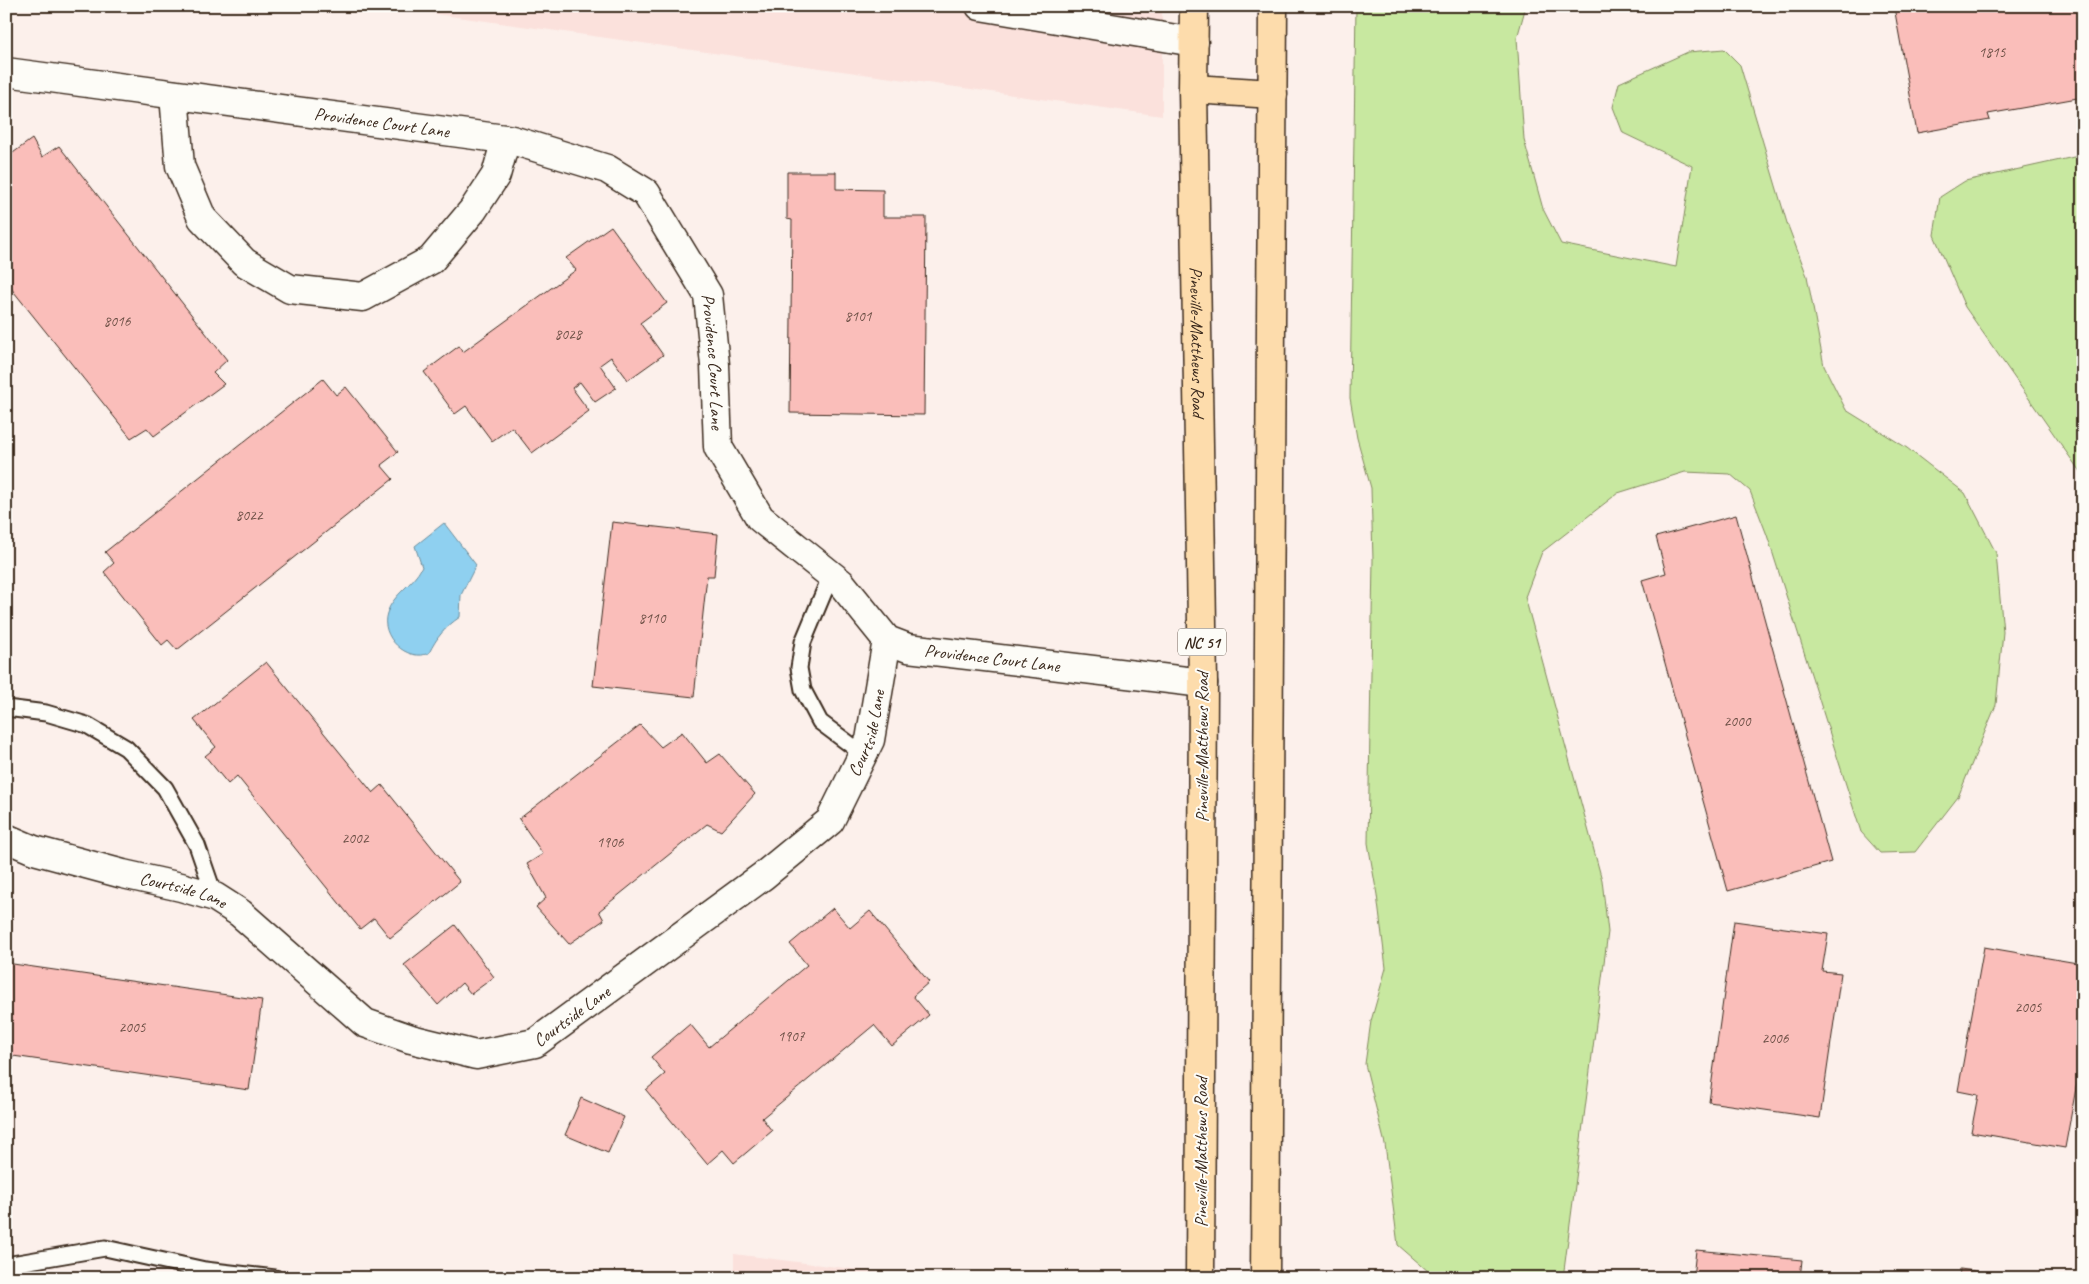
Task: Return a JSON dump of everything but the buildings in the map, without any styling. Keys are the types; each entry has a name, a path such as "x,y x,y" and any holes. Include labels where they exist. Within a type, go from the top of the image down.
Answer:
{"main road":[{"name":"Pineville-Matthews Road","path":"1194,6 1193,89 1203,683 1200,1278"},
{"path":"1265,1278 1273,6"},
{"path":"1193,89 1273,94"}],"street":[{"path":"980,6 1194,42"},
{"name":"Providence Court Lane","path":"6,72 506,139 607,169 646,193 708,294 715,364 718,447 760,518 841,583 887,640 908,648 1203,683"},
{"path":"174,95 180,166 202,218 244,262 290,289 363,297 431,260 473,210 496,176 506,139"},
{"name":"Courtside Lane","path":"6,838 34,850 215,897 240,913 365,1023 411,1040 476,1055 536,1043 763,876 830,821 870,740 887,640"}],"lane":[{"path":"831,575 803,642 799,668 803,690 820,722 863,754"},
{"path":"6,708 46,713 87,725 126,748 165,788 197,845 215,897"},
{"path":"6,1265 105,1248 205,1270 275,1278"}],"shaded area":[{"path":"379,6 1162,6 1162,116"},
{"path":"734,1254 923,1278 734,1278"}],"green space":[{"path":"1356,6 1526,6 1517,38 1524,140 1543,209 1561,244 1676,267 1692,166 1623,133 1613,107 1619,83 1688,52 1724,49 1740,65 1787,223 1807,276 1824,366 1846,410 1907,448 1965,493 1996,553 2003,632 1996,705 1958,797 1915,852 1880,853 1861,832 1767,535 1750,491 1730,474 1685,472 1618,493 1542,552 1525,597 1602,880 1608,932 1563,1278 1436,1278 1398,1245 1385,1144 1365,1064 1371,1021 1386,968 1368,843 1373,560 1371,488 1357,438 1350,398"},
{"path":"2083,155 2083,476 1965,307 1934,235 1940,197 1965,181"}],"water":[{"path":"444,523 476,565 461,595 460,617 442,633 429,653 421,655 412,654 404,651 391,638 387,630 387,613 394,600 414,579 422,567 415,546"}]}
